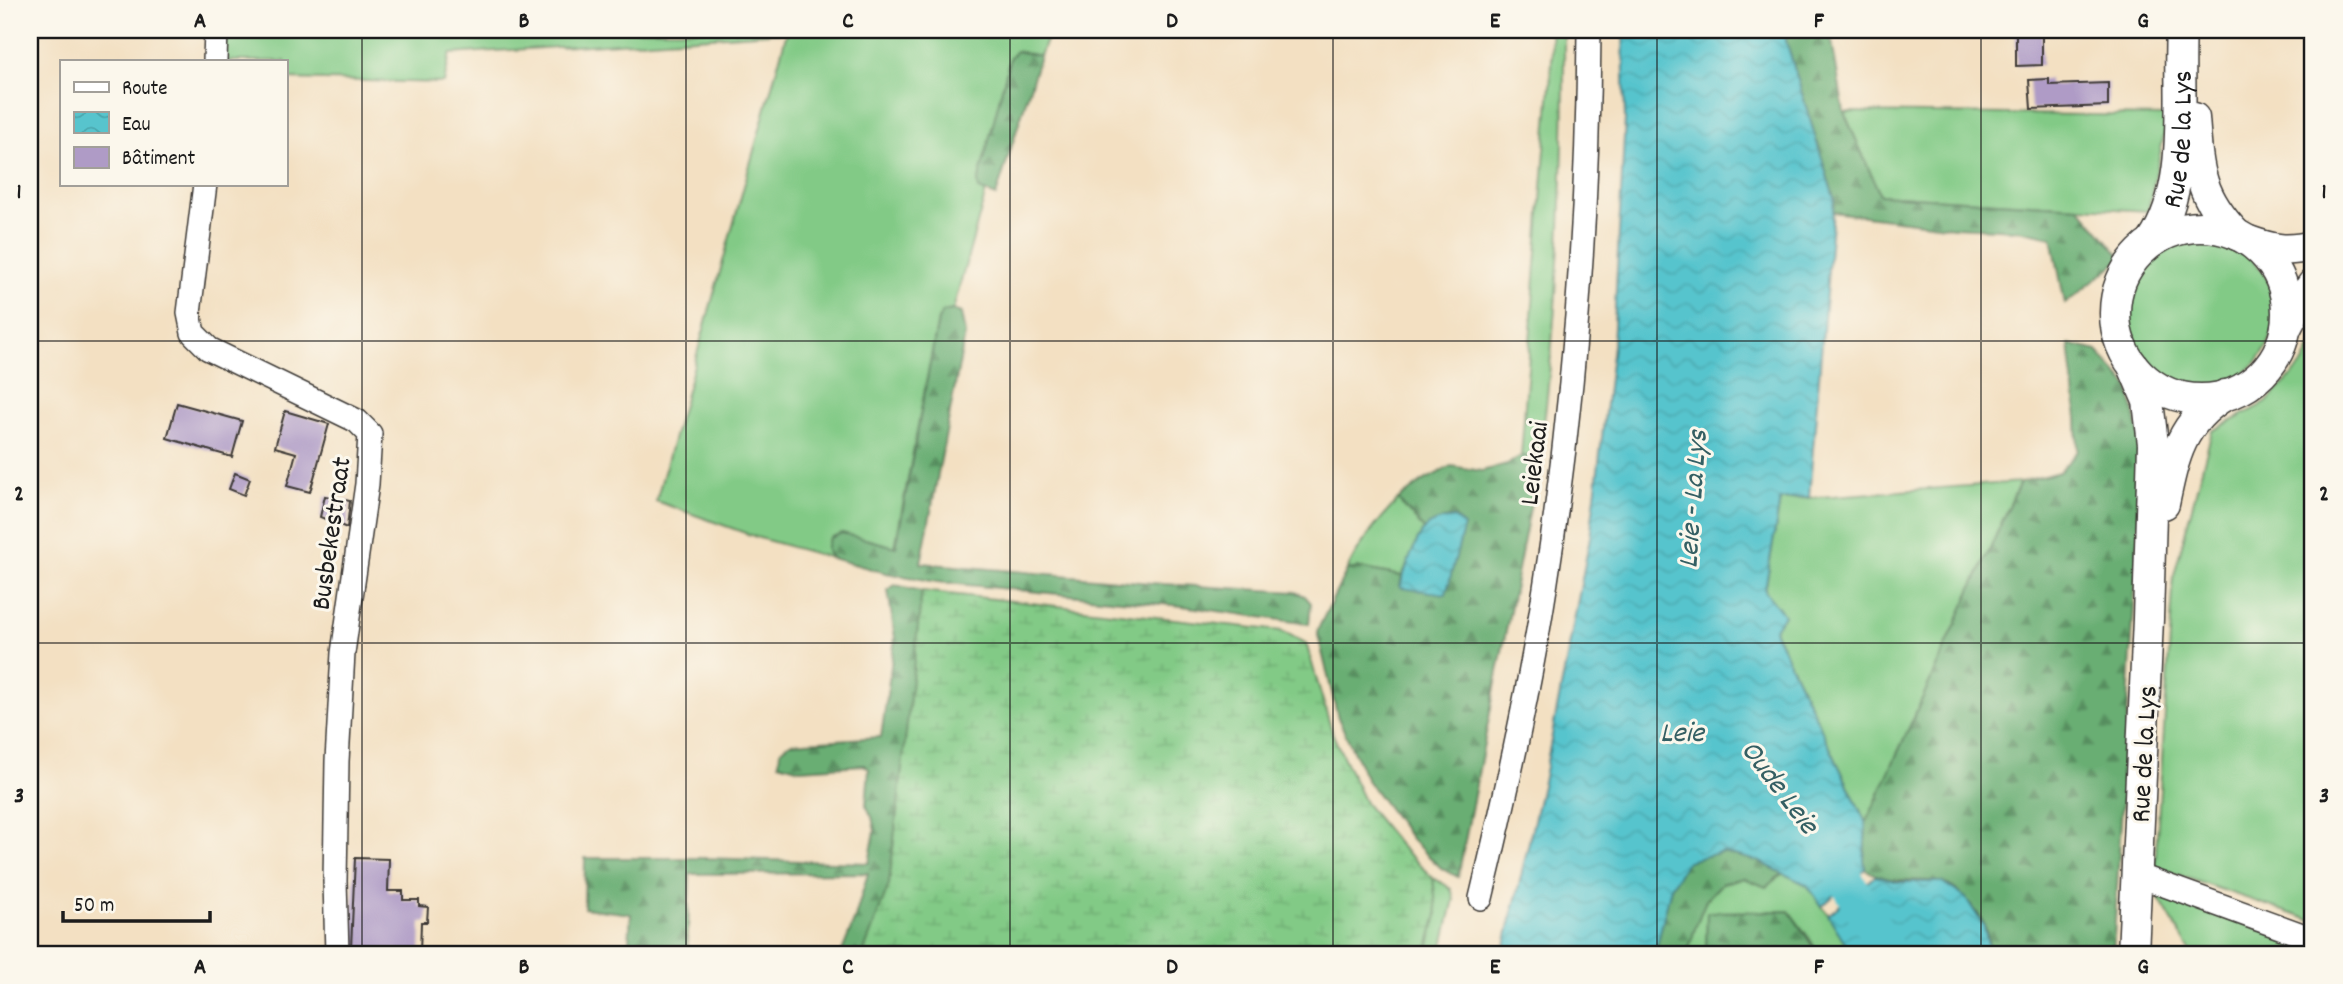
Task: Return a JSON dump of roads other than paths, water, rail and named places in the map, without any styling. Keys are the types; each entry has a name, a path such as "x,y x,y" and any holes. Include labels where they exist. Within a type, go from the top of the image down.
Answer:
{"main road":[{"name":"Rue de la Lys","path":"2152,242 2167,217 2175,182 2181,30"},
{"name":"Rue de la Lys","path":"2199,30 2193,111 2201,177 2214,209 2243,238"},
{"path":"2313,246 2284,251 2271,249 2225,230 2200,227 2175,231 2152,242 2133,259 2120,282 2115,306 2120,344 2133,366 2152,384 2174,395 2200,399 2225,395 2249,384 2259,376 2275,356 2298,305 2313,285"},
{"path":"2243,238 2267,258 2281,281 2287,306 2284,332"},
{"name":"Rue de la Lys","path":"2133,366 2148,401 2152,424 2153,469 2133,948"},
{"name":"Rue de la Lys","path":"2150,573 2168,485 2183,438 2199,414 2225,395"}],"street":[{"path":"215,60 216,30"},
{"name":"Leiekaai","path":"1481,898 1524,707 1558,499 1569,408 1583,225 1588,113 1588,30"},
{"name":"Busbekestraat","path":"205,186 189,313 193,333 209,349 357,421 370,434 367,484 342,666 337,761 337,954"},
{"path":"2137,875 2313,939"}],"water":[{"name":"Leie","path":"1623,30 1786,30 1786,41 1834,198 1809,497 1780,500 1765,591 1784,615 1774,630 1866,823 1865,869 1822,906 1807,885 1758,861 1722,852 1687,861 1671,887 1655,954 1503,954 1544,777 1590,537 1613,345 1625,119"},
{"path":"1454,518 1464,526 1446,594 1400,588 1410,558 1424,530 1433,523"},
{"path":"1875,876 1899,882 1942,882 1966,898 1984,926 1990,954 1852,954 1828,915"}],"waterway":[{"name":"Oude Leie","path":"1824,843 1890,954"}],"water label":[{"name":"Leie - La Lys","path":"1691,499"}]}
